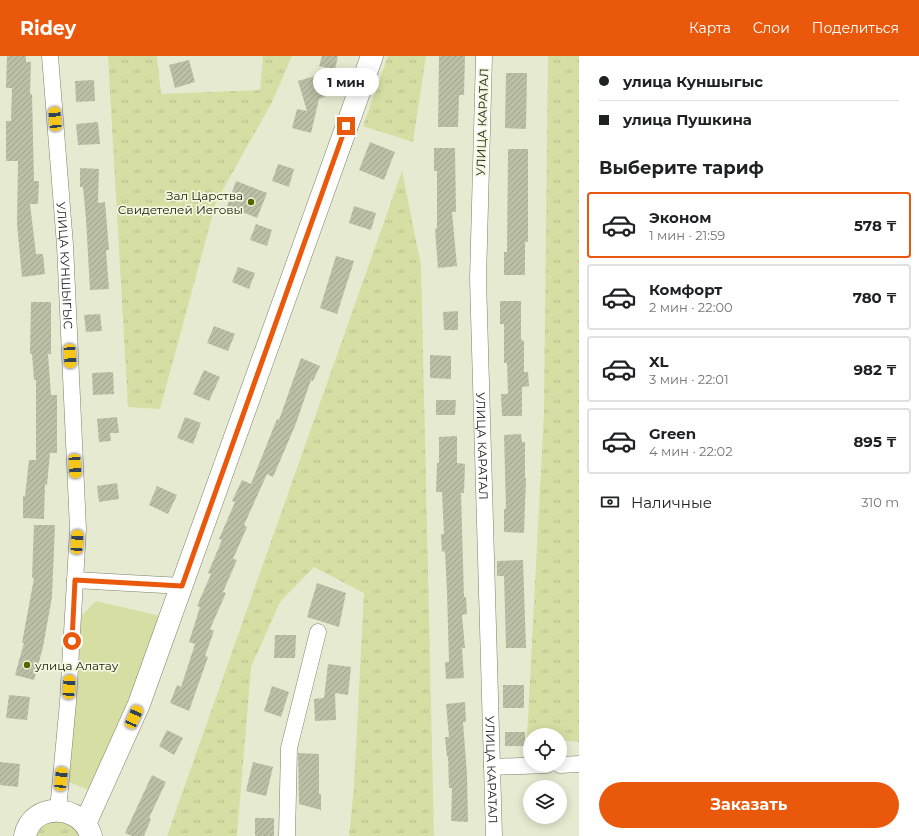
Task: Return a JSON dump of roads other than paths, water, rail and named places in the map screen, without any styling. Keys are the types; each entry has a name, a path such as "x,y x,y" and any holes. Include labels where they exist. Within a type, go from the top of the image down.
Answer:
{"street":[{"name":"УЛИЦА КУНШЫГЫС","path":"50,56 66,253 78,529 68,702 58,810"},
{"path":"88,830 140,704 372,56"},
{"name":"УЛИЦА КАРАТАЛ","path":"484,56 478,279 494,836"},
{"path":"75,580 182,586"},
{"path":"287,836 289,748 318,632"},
{"path":"567,765 579,764"},
{"path":"492,767 523,766"},
{"path":"25,836 30,824 38,816 58,810 68,812 78,817 88,830"}],"place":[{"name":"Зал Царства Свидетелей Иеговы","path":"251,202"},
{"name":"улица Алатау","path":"27,665"}]}
